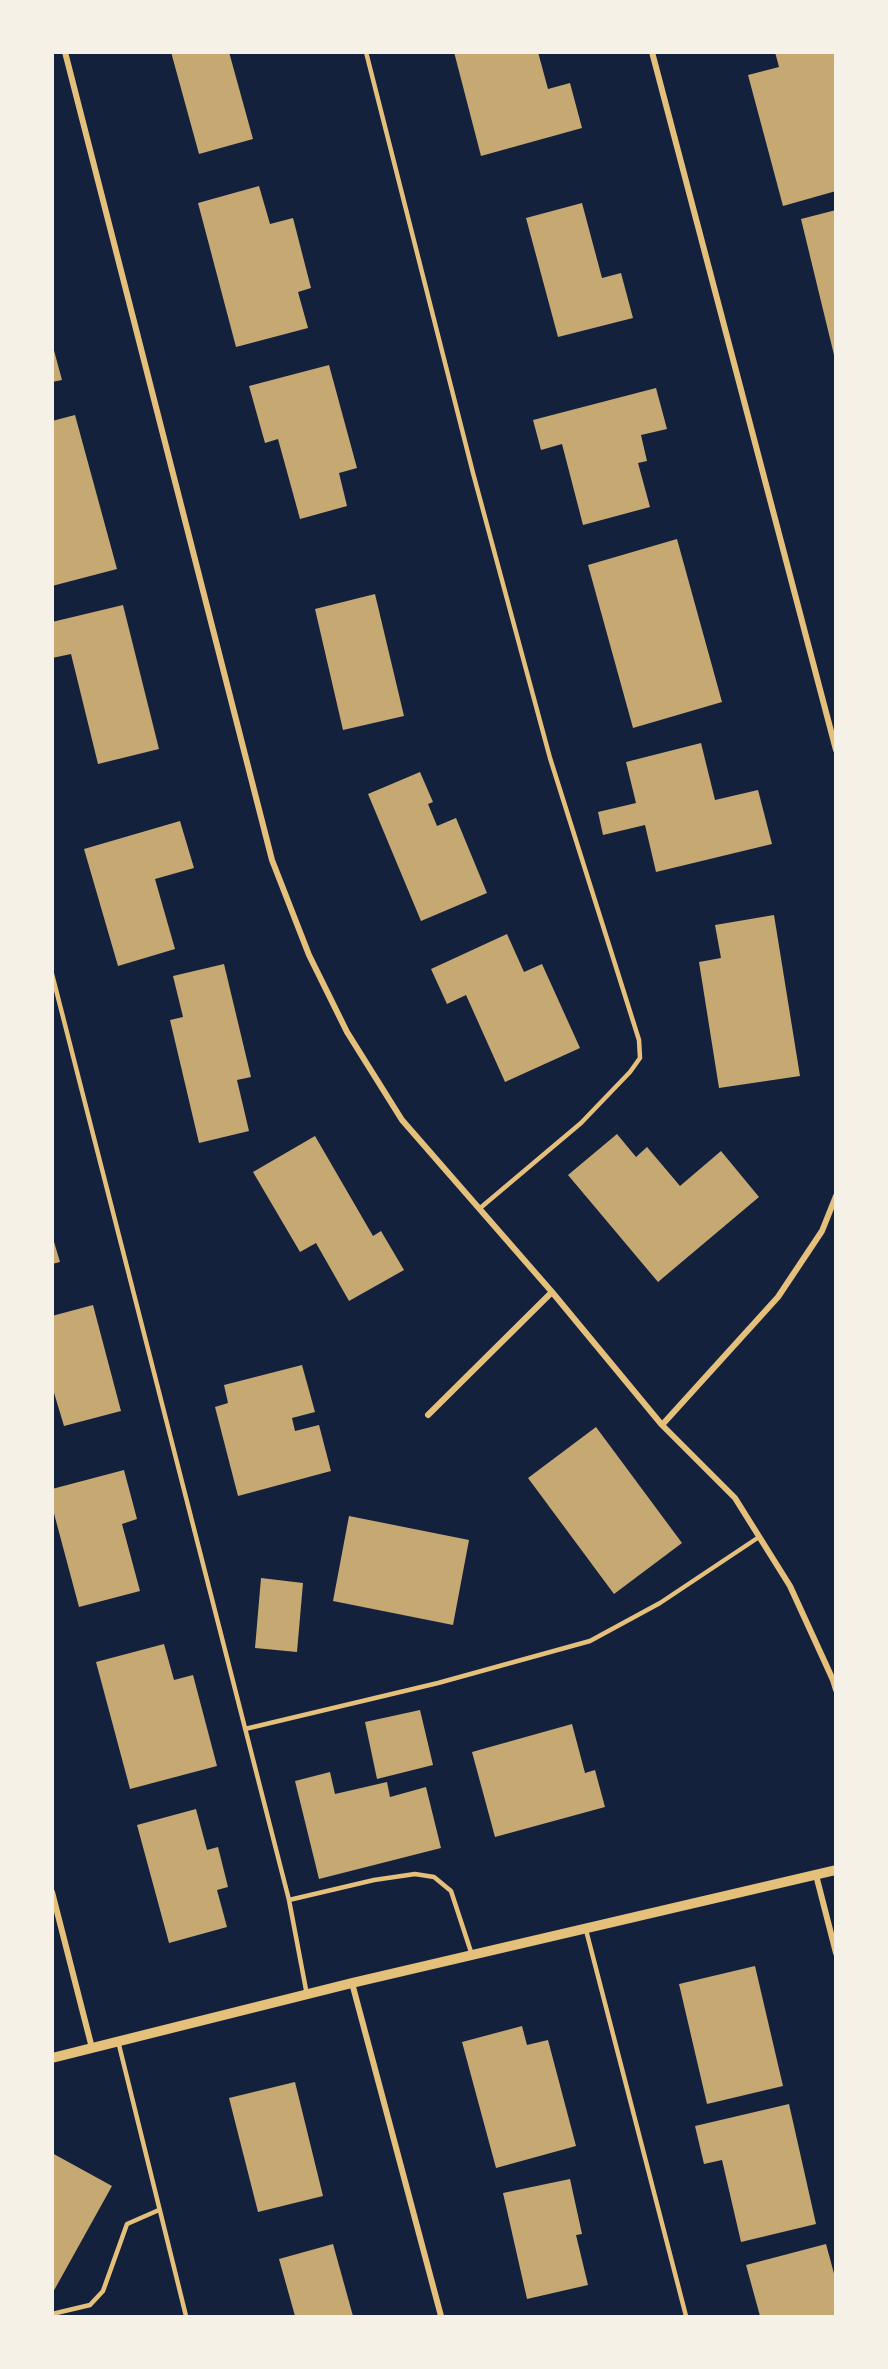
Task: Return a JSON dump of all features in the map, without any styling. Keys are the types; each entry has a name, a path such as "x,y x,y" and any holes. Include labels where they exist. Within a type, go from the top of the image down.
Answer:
{"street":[{"path":"65,52 272,860 309,955 347,1032 402,1120 552,1292 662,1425 735,1498 790,1586 836,1690"},
{"path":"652,52 836,750"},
{"path":"662,1425 778,1297 822,1231 836,1196"},
{"path":"428,1415 552,1292"},
{"path":"52,2058 352,1983 836,1870"},
{"path":"816,1875 836,1953"},
{"path":"52,1892 92,2048"},
{"path":"352,1983 441,2316"}],"lane":[{"path":"366,52 472,473 550,758 639,1040 640,1058 622,1080 581,1123 479,1209"},
{"path":"52,974 289,1900 307,1995"},
{"path":"245,1729 438,1683 590,1641 660,1603 759,1537"},
{"path":"289,1900 374,1880 415,1874 434,1877 451,1891 472,1956"},
{"path":"586,1929 686,2316"},
{"path":"118,2042 186,2316"},
{"path":"52,2314 90,2304 103,2291 127,2224 159,2210"}],"building":[{"path":"171,52 229,52 253,139 199,154"},
{"path":"454,52 538,52 548,89 570,83 582,128 481,156"},
{"path":"775,52 836,52 836,191 783,206 748,75 779,67"},
{"path":"259,186 270,224 293,218 311,288 298,292 308,328 236,347 198,203"},
{"path":"582,203 602,278 621,273 633,318 558,337 526,218"},
{"path":"836,210 836,359 835,359 801,219"},
{"path":"52,343 62,380 52,382"},
{"path":"329,365 357,468 339,473 347,506 300,519 278,439 265,443 249,386"},
{"path":"656,388 667,429 641,435 647,461 638,463 650,507 583,525 562,444 541,450 533,420"},
{"path":"75,415 117,569 52,586 52,421"},
{"path":"677,539 722,702 633,728 588,565"},
{"path":"375,594 404,716 343,730 315,609"},
{"path":"123,605 159,749 98,764 71,654 52,658 52,622"},
{"path":"701,743 715,800 758,790 772,844 656,872 645,825 603,835 598,812 636,803 626,762"},
{"path":"420,772 433,802 428,804 437,826 456,818 487,893 421,921 368,794"},
{"path":"180,821 194,868 155,879 175,949 118,966 84,849"},
{"path":"774,915 800,1076 719,1088 699,962 721,958 715,925"},
{"path":"507,934 524,972 542,964 580,1048 505,1082 466,995 447,1004 431,969"},
{"path":"224,964 251,1077 237,1080 249,1131 199,1143 170,1020 183,1017 173,976"},
{"path":"617,1134 636,1157 647,1147 680,1186 721,1151 759,1197 658,1282 568,1175"},
{"path":"315,1136 373,1236 381,1231 404,1270 349,1301 316,1243 300,1252 253,1172"},
{"path":"52,1235 60,1262 52,1264"},
{"path":"93,1305 121,1411 64,1426 52,1386 52,1316"},
{"path":"302,1365 315,1412 292,1418 295,1431 319,1425 331,1471 238,1496 215,1407 228,1403 224,1385"},
{"path":"596,1427 682,1543 614,1594 528,1478"},
{"path":"124,1470 137,1519 122,1524 140,1591 79,1607 52,1506 52,1489"},
{"path":"349,1516 469,1540 453,1625 333,1601"},
{"path":"261,1578 303,1583 297,1652 255,1648"},
{"path":"164,1644 174,1680 193,1675 217,1766 130,1789 96,1662"},
{"path":"420,1710 433,1765 377,1779 365,1722"},
{"path":"572,1724 585,1773 595,1770 605,1807 495,1837 472,1752"},
{"path":"330,1772 335,1794 387,1782 390,1797 426,1787 441,1848 319,1879 295,1781"},
{"path":"196,1809 207,1850 218,1847 228,1887 217,1890 227,1927 169,1943 137,1825"},
{"path":"755,1966 783,2086 707,2104 679,1984"},
{"path":"522,2026 527,2045 548,2040 576,2146 496,2168 462,2042"},
{"path":"295,2082 323,2196 258,2212 229,2098"},
{"path":"789,2104 816,2224 741,2242 722,2160 704,2164 695,2126"},
{"path":"52,2153 112,2186 52,2294"},
{"path":"570,2179 582,2234 576,2235 588,2285 527,2299 503,2193"},
{"path":"333,2244 353,2316 295,2316 279,2259"},
{"path":"826,2244 836,2281 836,2316 760,2316 746,2265"}]}
